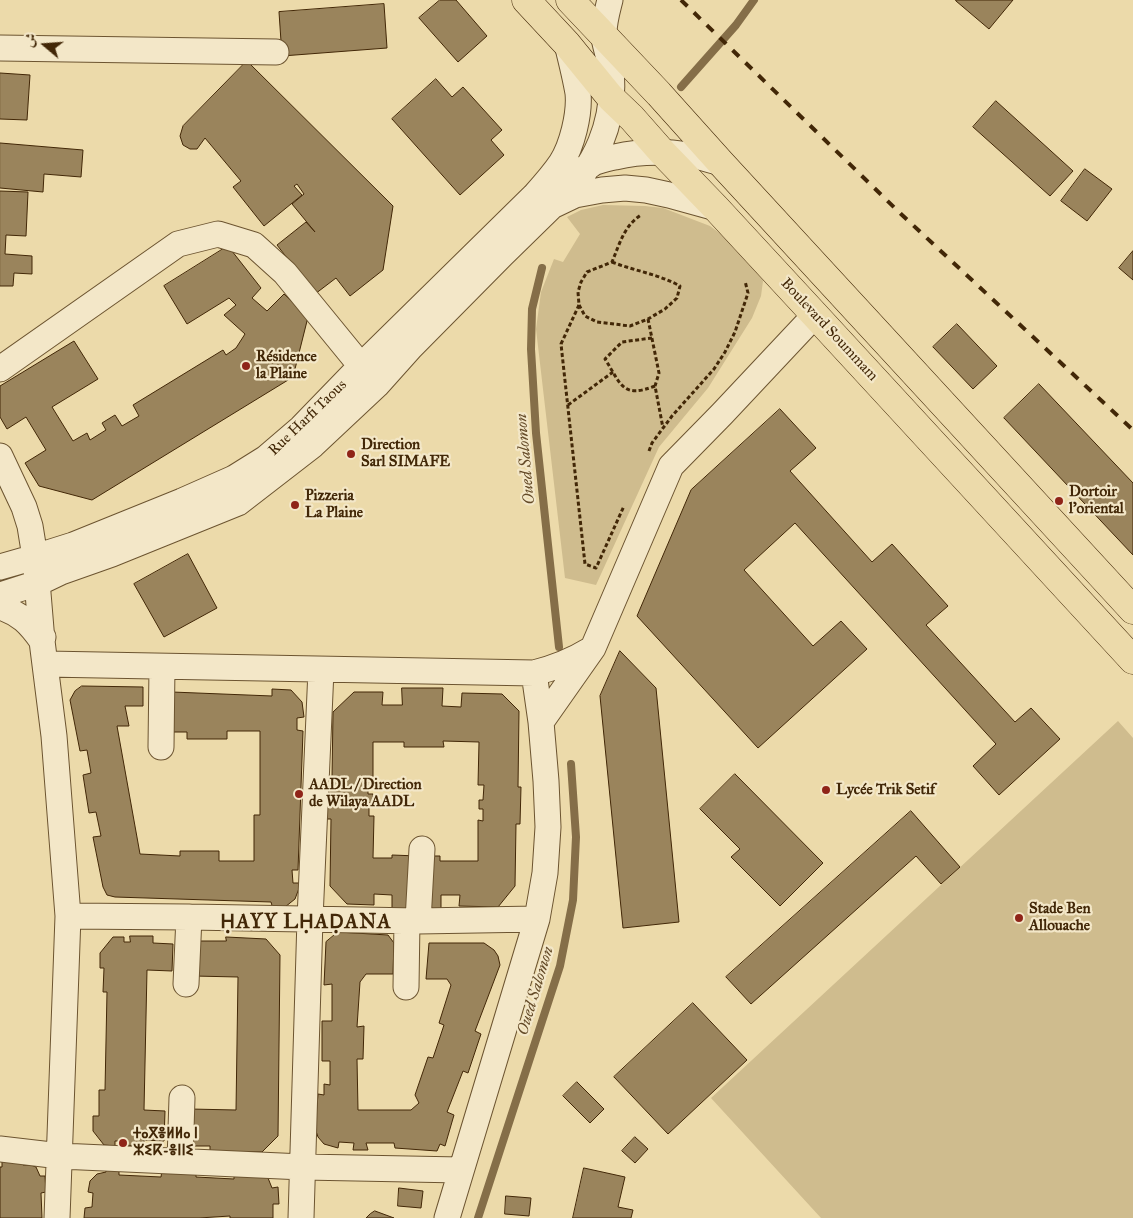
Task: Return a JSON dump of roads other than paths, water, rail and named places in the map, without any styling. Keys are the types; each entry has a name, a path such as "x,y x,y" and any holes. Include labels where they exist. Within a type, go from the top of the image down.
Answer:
{"main road":[{"name":"Boulevard Soummam","path":"532,2 611,98 632,118 816,315 1133,660"},
{"path":"575,2 604,36 1133,610"}],"street":[{"name":"Rue Harfi Taous","path":"0,567 73,545 182,501 234,478 266,458 301,428 360,366 543,201 565,194 577,182 595,155 606,127 611,98 611,73 604,36 610,0"},
{"path":"559,36 575,2"},
{"name":"Rue Harfi Taous","path":"0,596 38,584 61,572 238,503 314,445 377,385 411,347 502,255 543,201 545,184 562,162 571,141 577,117 578,95 559,36"},
{"path":"0,48 276,52"},
{"name":"Rue Harfi Taous","path":"587,168 594,163 616,156 662,152 692,156 721,163"},
{"name":"Rue Harfi Taous","path":"543,201 602,190 625,188 670,195 716,208"},
{"path":"0,369 178,244 218,234 254,246 285,273 360,366"},
{"path":"541,722 593,648 671,466 816,315"},
{"path":"0,456 24,507 30,526 35,557 54,736 68,916 57,1218"},
{"path":"44,653 47,618 52,602 60,586 73,568"},
{"path":"0,607 16,614 32,627 44,653"},
{"path":"44,653 162,667 534,673 571,661 593,648"},
{"path":"161,747 162,667"},
{"path":"300,1218 321,670"},
{"path":"447,1218 537,920 545,873 548,827 546,781 541,722 534,673"},
{"path":"406,987 422,849"},
{"path":"68,916 413,921 537,920"},
{"path":"186,984 189,917"},
{"path":"180,1161 182,1098"},
{"path":"0,1149 60,1156 303,1167 461,1170"}],"waterway":[{"name":"Oued Salomon","path":"681,87 736,25 754,0"},
{"name":"Oued Salomon","path":"542,268 532,309 531,349 536,433 559,647"},
{"name":"Oued Salomon","path":"478,1218 560,966 573,900 576,837 571,764"}],"railway":[{"path":"681,0 901,214 1133,430"}],"place":[{"name":"Résidence la Plaine","path":"246,366"},
{"name":"Direction Sarl SIMAFE","path":"351,454"},
{"name":"Dortoir l'oriental","path":"1059,501"},
{"name":"Pizzeria La Plaine","path":"295,505"},
{"name":"Lycée Trik Setif","path":"826,790"},
{"name":"AADL / Direction de Wilaya AADL","path":"299,794"},
{"name":"Stade Ben Allouache","path":"1019,918"},
{"name":"ⵜⴰⴳⴻⵍⵍⴰ ⵏ ⵣⵉⴽ-ⴻⵏⵏⵉ","path":"123,1143"}],"district":[{"name":"ḤAYY LḤAḌANA","path":"306,923"}]}
